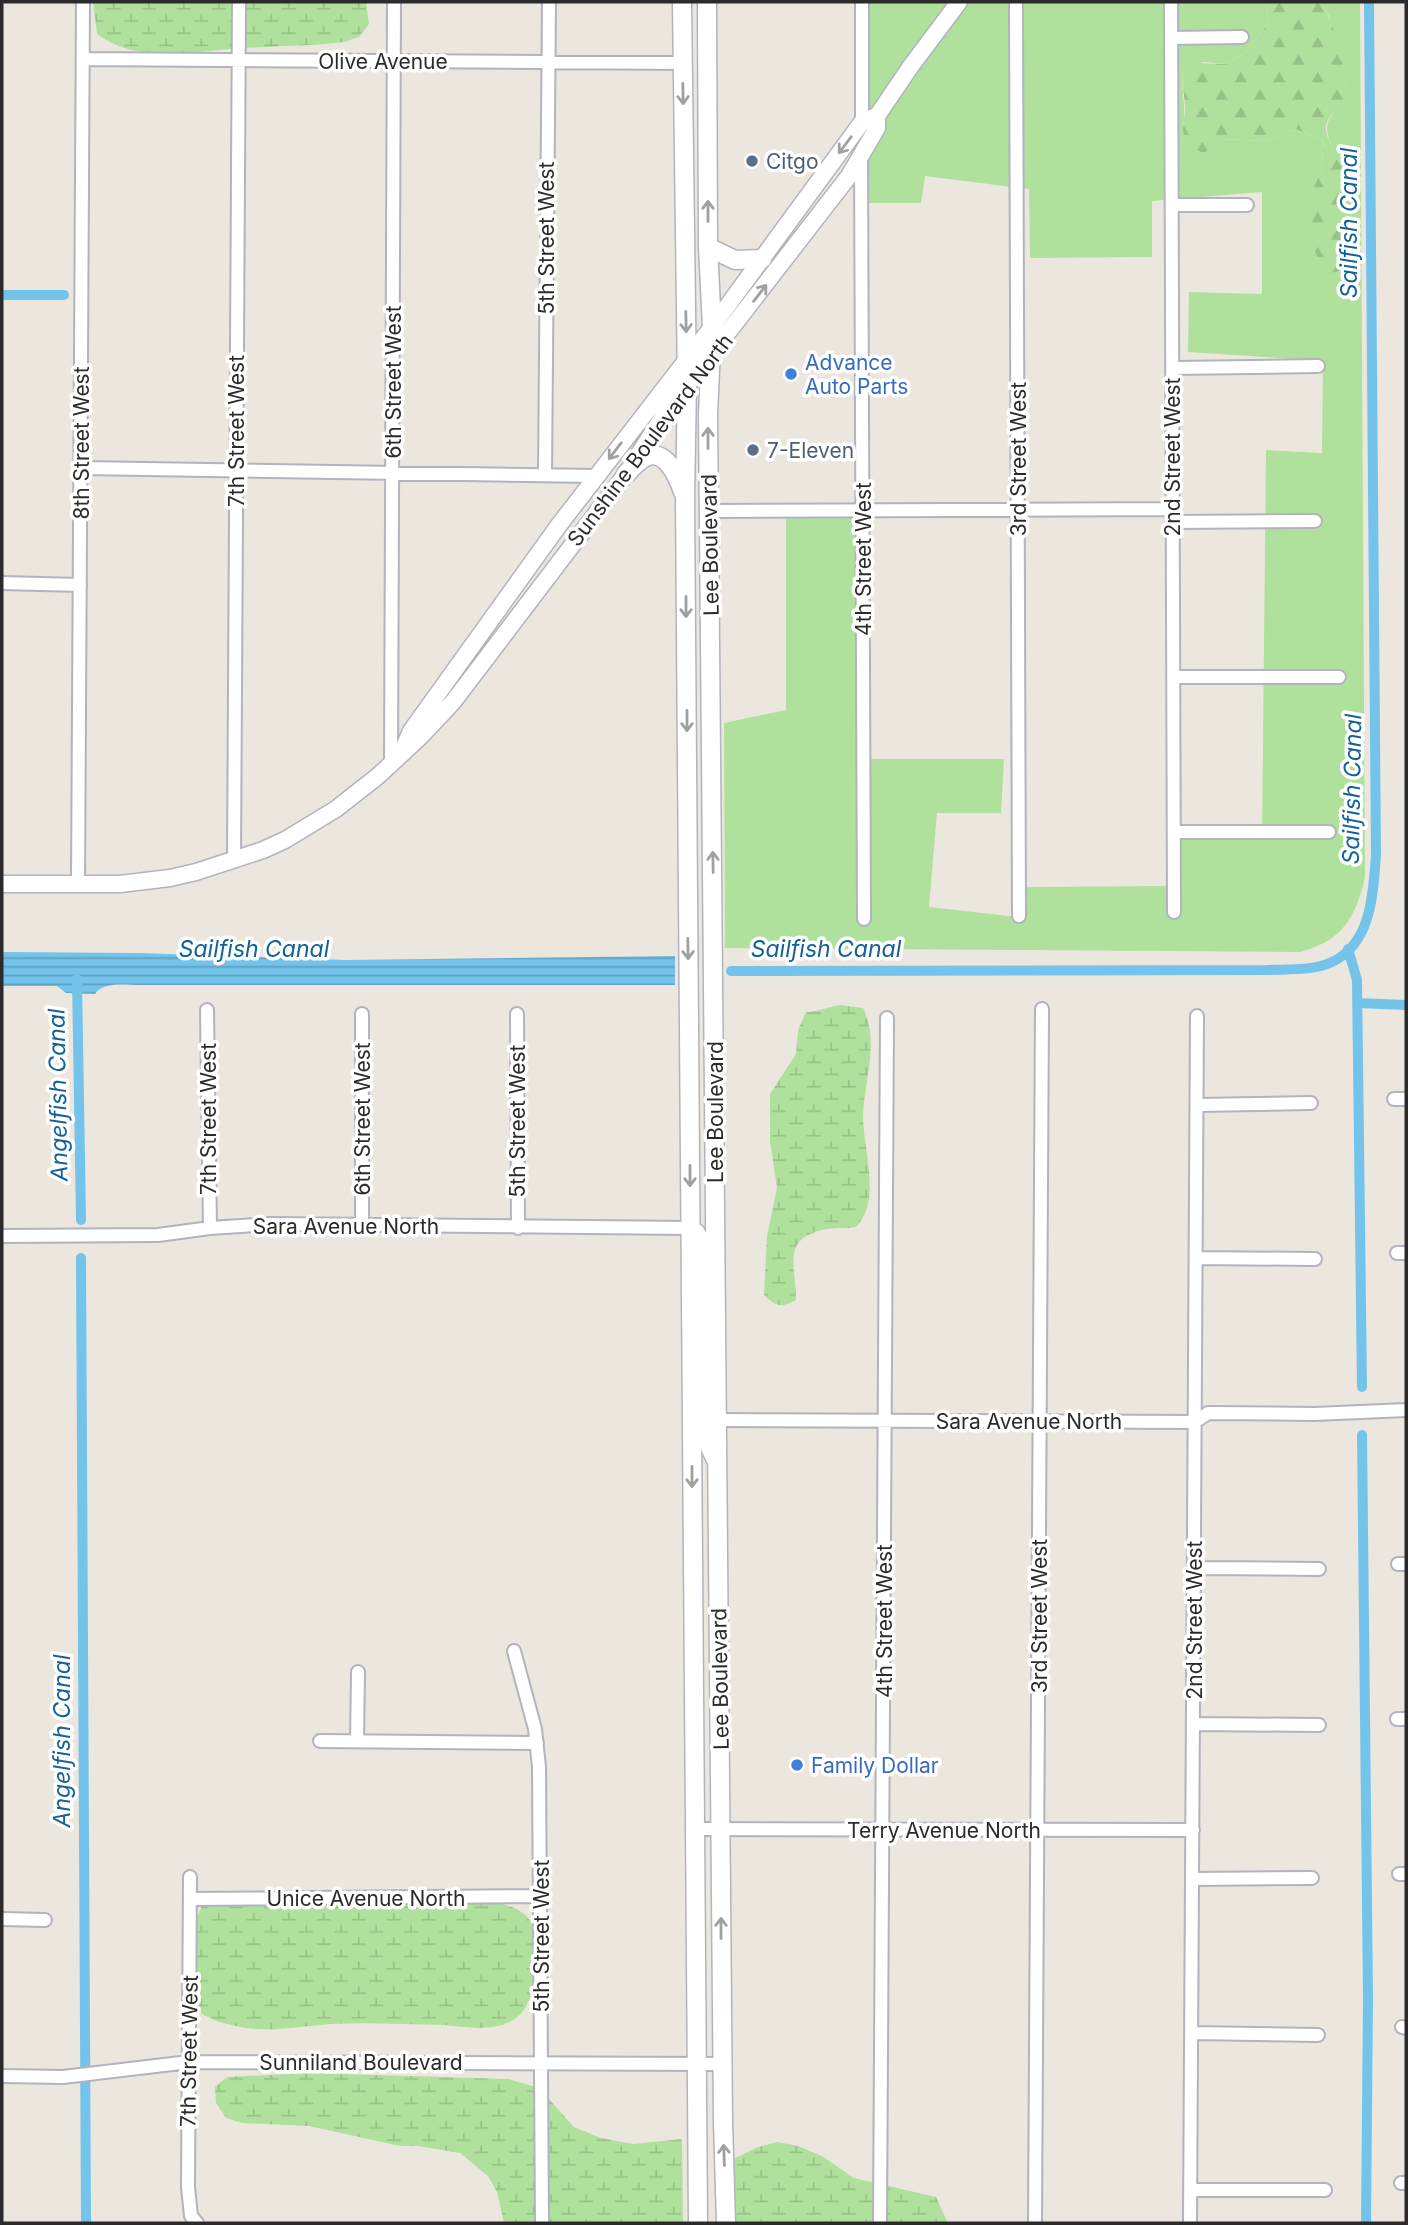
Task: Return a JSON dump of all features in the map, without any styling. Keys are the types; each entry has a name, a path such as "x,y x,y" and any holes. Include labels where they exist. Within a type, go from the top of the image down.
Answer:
{"main road":[{"name":"Lee Boulevard","path":"682,2 687,359 685,499 698,2223"},
{"name":"Lee Boulevard","path":"707,2 708,247 712,327 708,397 722,2064 726,2223"},
{"path":"708,247 735,260 762,259"},
{"path":"625,474 645,457 653,456 666,461 677,477 685,499"},
{"path":"690,1228 699,1236 703,1256 704,1435 718,1463"}],"street":[{"name":"8th Street West","path":"78,885 83,2"},
{"name":"7th Street West","path":"233,861 239,2"},
{"name":"6th Street West","path":"394,2 393,473 397,757"},
{"name":"5th Street West","path":"545,475 548,2"},
{"path":"862,2 870,119"},
{"name":"Sunshine Boulevard North","path":"397,757 411,731 596,476 959,2"},
{"name":"3rd Street West","path":"1016,2 1019,916"},
{"name":"2nd Street West","path":"1171,2 1174,912"},
{"path":"1171,38 1242,37"},
{"name":"Olive Avenue","path":"83,59 682,63"},
{"name":"Sunshine Boulevard North","path":"2,884 120,884 170,878 263,850 313,824 358,793 420,737 453,702 625,474 664,415 786,260 861,157 877,128 870,119"},
{"name":"4th Street West","path":"861,157 864,919"},
{"path":"1172,205 1247,205"},
{"path":"1173,368 1318,366"},
{"path":"80,468 596,476"},
{"path":"709,511 1018,509 1315,521"},
{"path":"2,583 80,585"},
{"path":"453,702 457,685 494,630 492,618 518,616"},
{"path":"1173,677 1339,677"},
{"path":"1174,832 1329,832"},
{"name":"3rd Street West","path":"1035,2223 1042,1009"},
{"name":"7th Street West","path":"207,1010 210,1228"},
{"name":"6th Street West","path":"362,1014 362,1225"},
{"name":"5th Street West","path":"517,1014 518,1228"},
{"name":"2nd Street West","path":"1190,2223 1197,1016"},
{"name":"4th Street West","path":"880,2223 887,1018"},
{"path":"1197,1105 1311,1103"},
{"name":"Sara Avenue North","path":"2,1236 158,1235 271,1224 690,1228"},
{"path":"1196,1258 1315,1258"},
{"name":"Sara Avenue North","path":"718,1420 1195,1422 1208,1413 1337,1414 1406,1410"},
{"path":"1194,1568 1319,1569"},
{"name":"5th Street West","path":"514,1651 537,1743 541,1896 542,2223"},
{"path":"357,1741 358,1672"},
{"path":"1193,1724 1319,1726"},
{"path":"320,1741 537,1743"},
{"name":"Terry Avenue North","path":"695,1829 1192,1830"},
{"name":"7th Street West","path":"191,1877 188,2187 191,2216 197,2223"},
{"path":"1193,1879 1312,1878"},
{"name":"Unice Avenue North","path":"191,1899 541,1896"},
{"path":"2,1919 45,1920"},
{"path":"1192,2033 1318,2035"},
{"name":"Sunniland Boulevard","path":"2,2076 63,2077 189,2062 722,2064"},
{"path":"1190,2190 1325,2190"}],"green space":[{"path":"93,2 366,2 369,24 359,37 344,42 149,53 113,44 97,34"},
{"path":"858,2 951,2 873,110 863,116"},
{"path":"967,2 1268,2 1267,25 1246,52 1227,64 1204,62 1183,69 1183,127 1213,148 1220,139 1266,141 1295,129 1324,140 1321,172 1307,200 1311,231 1338,271 1344,248 1345,187 1340,163 1327,128 1346,84 1329,16 1321,2 1360,2 1365,877 1357,904 1345,926 1327,941 1314,947 1300,952 725,948 724,723 786,710 786,509 861,510 864,759 1004,759 1001,813 937,813 929,907 1019,917 1019,887 1171,886 1179,824 1262,838 1266,450 1322,453 1323,361 1188,352 1189,292 1262,294 1262,192 1152,201 1152,257 1030,258 1029,189 925,176 921,203 859,203 859,170 883,119 951,20"},
{"path":"1268,2 1321,2 1343,60 1345,94 1329,117 1326,131 1344,178 1348,232 1339,271 1327,274 1319,262 1304,222 1307,200 1321,172 1324,140 1295,129 1266,141 1220,139 1213,148 1203,153 1190,145 1184,135 1183,69 1193,63 1227,64 1246,52 1267,25"},
{"path":"840,1005 863,1008 870,1034 870,1062 863,1116 870,1189 868,1203 864,1216 856,1227 827,1229 802,1239 797,1246 793,1265 796,1300 779,1305 764,1295 767,1236 777,1188 770,1141 770,1094 796,1054 798,1030 806,1012"},
{"path":"491,1901 517,1909 525,1915 534,1929 537,1942 537,1971 530,1999 524,2010 508,2023 481,2028 359,2023 257,2029 213,2019 201,2013 194,2003 190,1947 202,1905"},
{"path":"311,2073 508,2079 539,2088 574,2127 601,2138 633,2144 682,2139 683,2223 504,2223 497,2192 488,2176 460,2153 400,2146 309,2126 242,2123 226,2118 216,2103 215,2087 227,2077"},
{"path":"777,2142 798,2146 822,2156 854,2178 936,2197 948,2223 732,2223 731,2160 758,2147"}],"water":[{"path":"2,952 139,953 346,960 675,956 675,985 122,984 103,987 95,994 66,993 57,986 2,986"}],"waterway":[{"name":"Sailfish Canal","path":"731,971 1291,969 1317,967 1332,962 1345,954 1355,943 1368,916 1376,855 1369,2"},
{"path":"2,295 64,295"},
{"path":"1348,949 1357,980 1362,1387"},
{"name":"Angelfish Canal","path":"77,979 81,1220"},
{"path":"1358,1003 1406,1005"},
{"name":"Angelfish Canal","path":"81,1258 86,2223"},
{"path":"1362,1435 1368,1997 1366,2223"}],"place":[{"name":"Citgo","path":"752,161"},
{"name":"Advance Auto Parts","path":"791,374"},
{"name":"7-Eleven","path":"753,450"},
{"name":"Family Dollar","path":"797,1765"}]}
